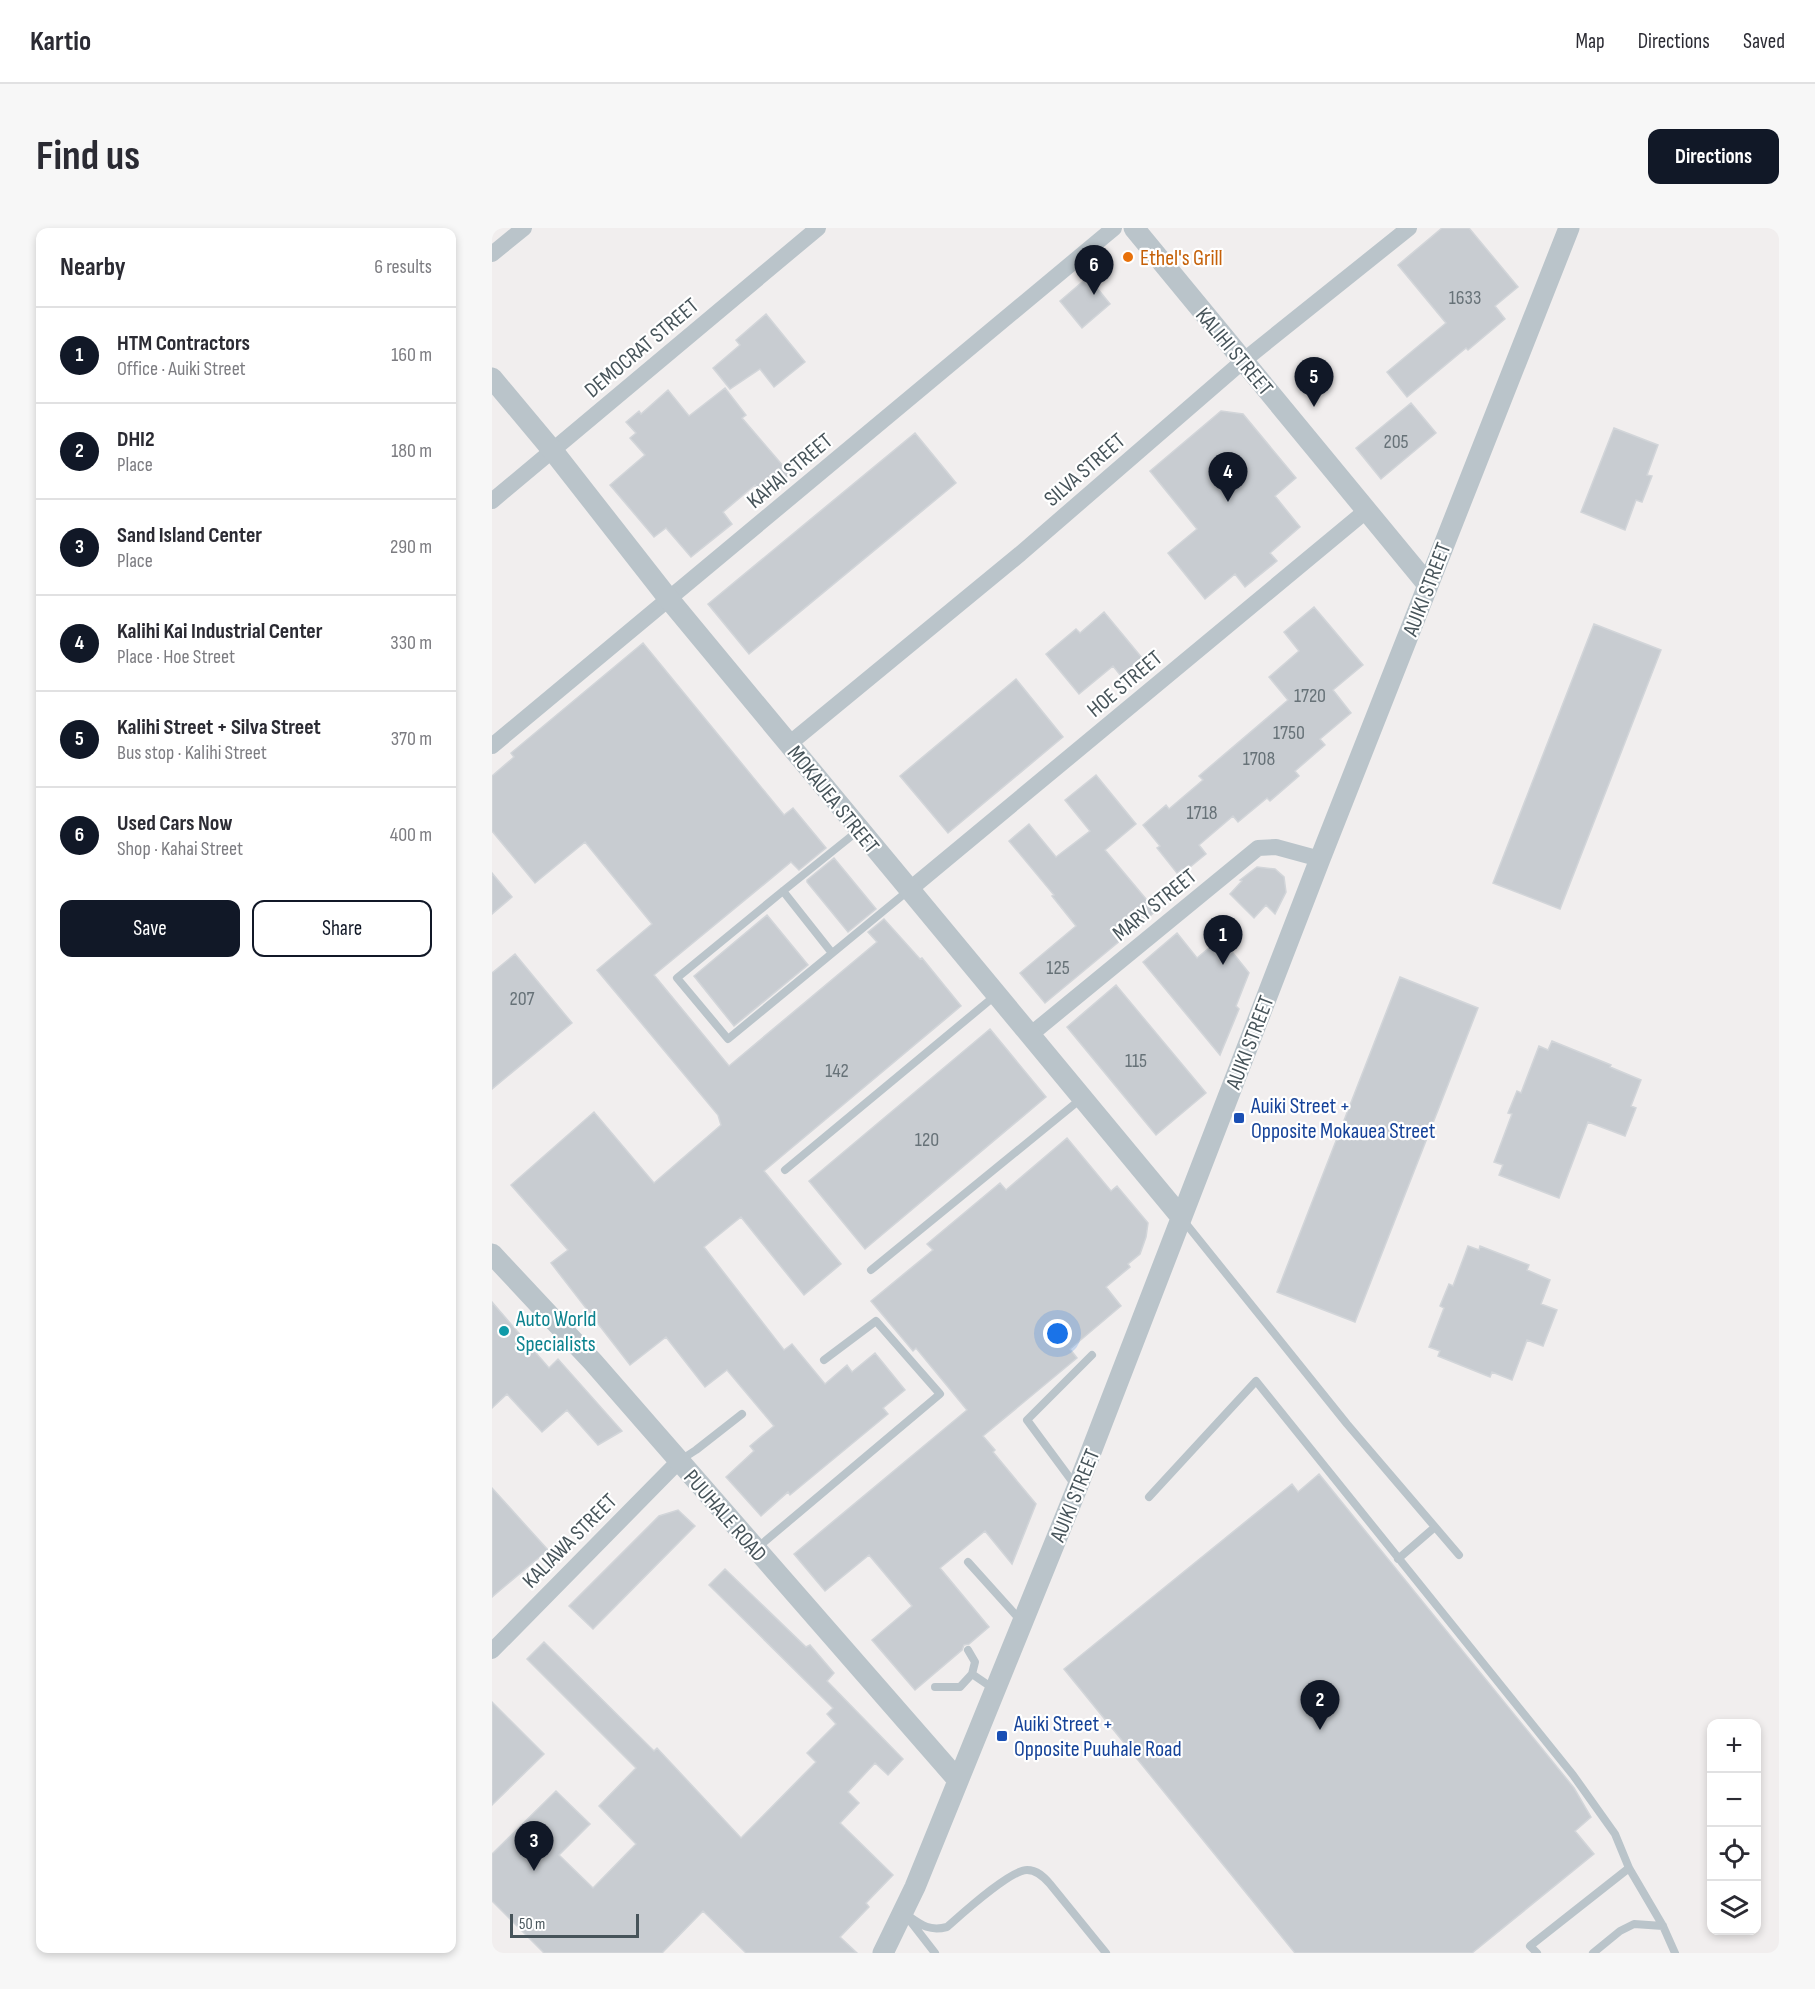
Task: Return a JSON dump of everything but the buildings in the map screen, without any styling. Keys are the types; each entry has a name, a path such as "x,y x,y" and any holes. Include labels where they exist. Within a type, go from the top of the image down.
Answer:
{"street":[{"path":"492,254 524,228"},
{"name":"DEMOCRAT STREET","path":"492,501 818,228"},
{"name":"KAHAI STREET","path":"492,746 1114,228"},
{"name":"KALIHI STREET","path":"1134,228 1428,585"},
{"name":"SILVA STREET","path":"789,744 1020,554 1243,361 1409,228"},
{"name":"AUIKI STREET","path":"883,1953 904,1913 1077,1488 1320,859 1569,228"},
{"name":"MOKAUEA STREET","path":"492,378 553,451 668,598 1181,1217"},
{"name":"HOE STREET","path":"909,890 1367,510"},
{"name":"MARY STREET","path":"1030,1035 1258,848 1276,847 1320,859"},
{"name":"PUUHALE ROAD","path":"492,1254 593,1362 957,1779"},
{"name":"KALIAWA STREET","path":"492,1651 679,1461"}],"lane":[{"path":"859,830 677,978 728,1039 909,890"},
{"path":"783,891 832,953"},
{"path":"784,1170 996,995"},
{"path":"872,1270 1082,1098"},
{"path":"1181,1217 1347,1424 1459,1555"},
{"path":"756,1549 940,1394 876,1321 824,1360"},
{"path":"1077,1488 1027,1420 1092,1355"},
{"path":"1149,1497 1256,1381 1573,1775 1616,1834 1629,1868 1663,1926 1675,1953"},
{"path":"679,1461 741,1414"},
{"path":"1398,1559 1435,1527"},
{"path":"968,1562 1023,1622"},
{"path":"935,1687 960,1687 972,1674 975,1662 968,1650"},
{"path":"972,1674 994,1690"},
{"path":"1537,1953 1530,1946 1629,1868"},
{"path":"904,1913 926,1927 936,1930 947,1927 1013,1873 1028,1869 1041,1874 1106,1953"},
{"path":"904,1913 935,1953"},
{"path":"1593,1953 1620,1931 1634,1924 1663,1926"}],"place":[{"name":"Ethel's Grill","path":"1128,257"},
{"name":"Used Cars Now","path":"1094,295"},
{"name":"Kalihi Street + Silva Street","path":"1314,407"},
{"name":"Kalihi Kai Industrial Center","path":"1228,502"},
{"name":"HTM Contractors","path":"1223,965"},
{"name":"Auiki Street + Opposite Mokauea Street","path":"1239,1118"},
{"name":"Auto World Specialists","path":"504,1331"},
{"name":"DHI2","path":"1320,1730"},
{"name":"Auiki Street + Opposite Puuhale Road","path":"1002,1736"},
{"name":"Sand Island Center","path":"534,1871"}]}
